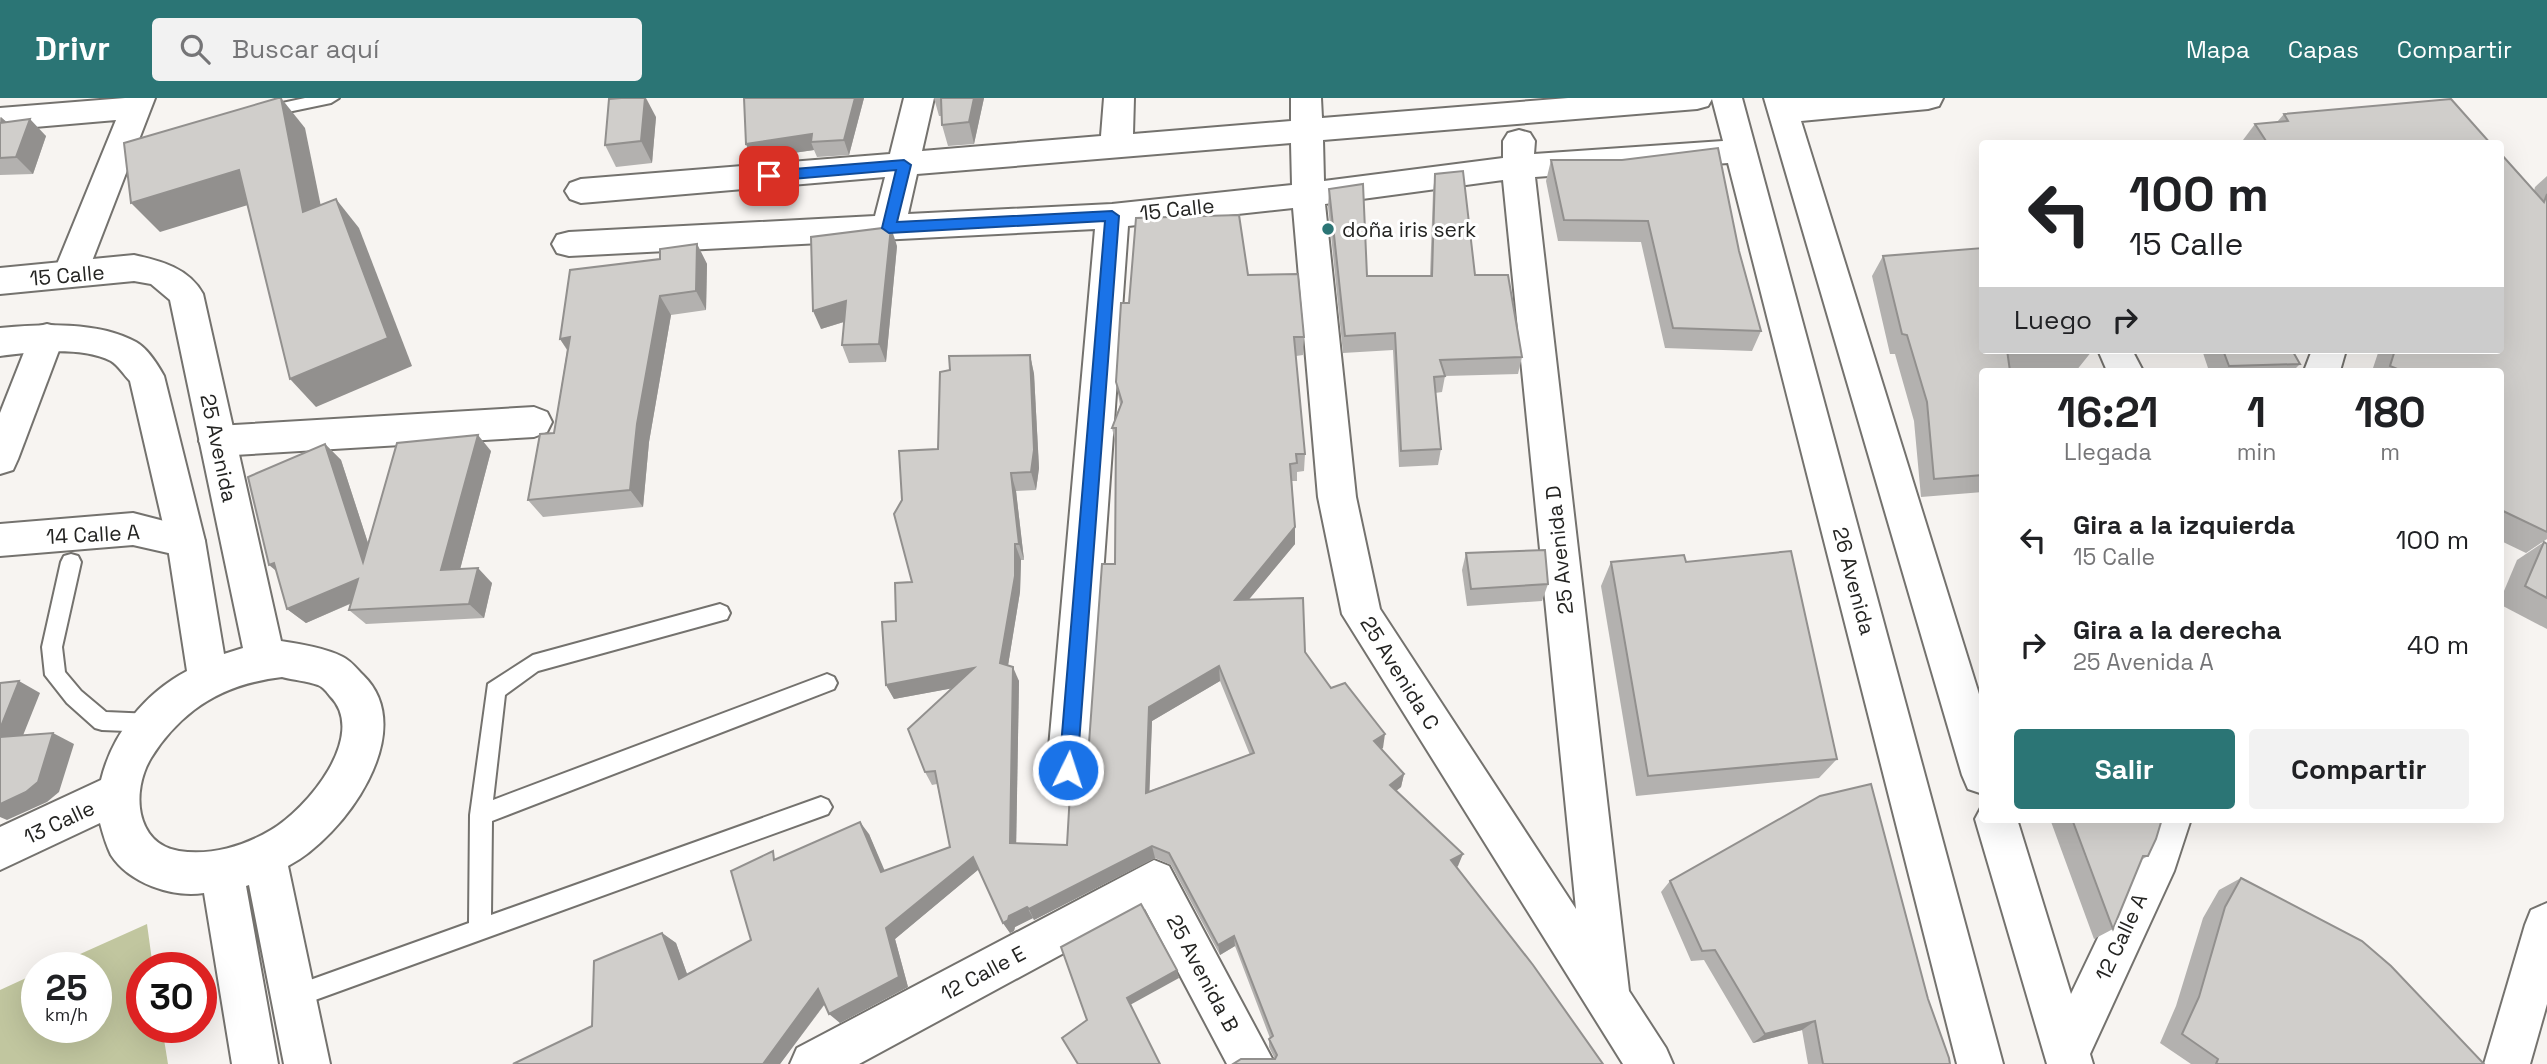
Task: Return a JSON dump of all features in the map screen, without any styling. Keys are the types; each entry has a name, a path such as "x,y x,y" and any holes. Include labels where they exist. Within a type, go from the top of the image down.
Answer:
{"street":[{"path":"889,228 919,98"},
{"path":"1116,148 1119,98"},
{"path":"581,191 1116,148 1307,115 1697,98"},
{"name":"26 Avenida","path":"1727,98 1980,1064"},
{"path":"1928,98 1781,105 1979,762"},
{"name":"25 Avenida D","path":"1517,106 1518,167 1608,1002"},
{"name":"25 Avenida C","path":"1307,115 1307,195 1338,497 1362,614 1650,1064"},
{"path":"0,119 134,122 70,274"},
{"name":"15 Calle","path":"569,244 1112,216 1307,195 1518,167 1742,151"},
{"path":"1068,770 1112,216"},
{"name":"15 Calle","path":"0,281 134,268"},
{"name":"25 Avenida","path":"134,268 161,274 186,294 265,660"},
{"path":"0,342 47,337 93,342 125,352 146,376 186,541 208,680"},
{"path":"0,459 47,337"},
{"path":"218,441 534,422"},
{"name":"14 Calle A","path":"0,540 133,529 186,541"},
{"path":"265,660 299,660 321,666 340,676 357,697 363,740 353,773 332,806 302,834 265,857 222,872 189,874 173,872 147,862 128,845 122,834 117,794 125,765 152,723 177,699 208,680 246,664 265,660"},
{"name":"13 Calle","path":"0,849 117,794"},
{"path":"1997,823 2068,1059"},
{"name":"12 Calle A","path":"2068,1059 2159,856 2169,823"},
{"path":"265,857 306,1064"},
{"path":"222,872 255,1064"},
{"name":"12 Calle E","path":"813,1064 1154,881"},
{"name":"25 Avenida B","path":"1154,881 1252,1064"},
{"path":"2507,1064 2547,925"}],"lane":[{"path":"253,115 331,98"},
{"path":"71,562 52,647 55,675 74,697 102,721 152,723"},
{"path":"480,930 481,815 495,690 533,664 720,613"},
{"path":"481,815 827,683"},
{"path":"293,997 821,807"}],"green space":[{"path":"147,924 151,952 126,952 126,1043 165,1043 168,1064 0,1064 0,990 21,980 21,1043 112,1043 112,952 85,952"}],"building":[{"path":"281,98 303,212 336,199 388,338 290,379 239,170 131,203 124,143"},
{"path":"645,98 641,141 605,145 609,99"},
{"path":"744,98 855,98 844,140 811,142 812,134 746,144"},
{"path":"941,98 974,98 969,122 942,125"},
{"path":"2451,99 2487,140 2265,140 2255,124 2288,121 2284,114"},
{"path":"30,119 16,157 0,158 0,123"},
{"path":"1718,148 1739,251 1761,331 1673,328 1648,221 1564,220 1551,160 1622,160"},
{"path":"2504,157 2544,202 2547,194 2547,532 2504,511 2504,368 2390,366 2394,354 2504,354"},
{"path":"1463,171 1475,275 1508,275 1522,357 1440,360 1445,376 1434,377 1441,449 1401,451 1395,333 1345,336 1329,189 1363,184 1367,276 1432,276 1435,174"},
{"path":"1239,215 1248,275 1298,274 1304,337 1294,337 1305,454 1296,454 1297,463 1290,464 1295,527 1235,600 1303,598 1305,652 1331,688 1345,683 1385,734 1374,741 1404,774 1390,785 1463,854 1451,860 1533,965 1603,1064 1233,1064 1241,1059 1275,1059 1277,1055 1269,1039 1273,1036 1234,936 1218,945 1169,853 1152,846 1029,909 1027,907 1009,916 1003,923 973,857 886,928 899,977 829,1014 818,989 763,1064 513,1064 592,1026 594,961 662,933 679,979 751,940 731,871 773,851 774,860 860,822 881,872 950,847 935,771 925,772 908,729 974,668 886,685 882,622 896,621 895,583 912,582 894,514 902,500 899,451 938,449 940,372 950,370 949,356 1030,355 1034,450 1031,472 1011,473 1019,544 1015,544 1015,576 1000,663 1013,667 1010,843 1067,845 1071,776 1081,772 1088,757 1102,564 1115,564 1116,428 1112,428 1122,402 1116,382 1121,303 1129,303 1136,218","holes":["1219,666 1254,753 1146,793 1149,707"]},
{"path":"891,227 879,344 842,345 846,301 813,311 811,237"},
{"path":"697,244 696,291 660,296 637,424 630,490 528,500 540,434 554,433 570,337 560,339 570,270 660,259 660,249"},
{"path":"1979,248 1979,354 2008,354 2010,368 1979,368 1979,475 1934,479 1927,402 1907,335 1902,334 1883,256"},
{"path":"2224,354 2294,354 2300,364 2229,366"},
{"path":"478,435 441,570 478,568 469,604 349,610 358,579 287,609 274,563 269,565 248,477 325,444 363,562 397,443"},
{"path":"2544,542 2547,544 2547,598 2525,586"},
{"path":"1545,550 1548,584 1471,589 1466,553"},
{"path":"1791,551 1837,759 1648,776 1611,562 1684,555 1686,562"},
{"path":"19,681 0,729 0,683"},
{"path":"53,733 38,782 26,792 0,804 0,737"},
{"path":"1871,784 1928,999 1950,1064 1823,1064 1815,1021 1765,1034 1715,950 1702,951 1670,881 1820,796"},
{"path":"2073,823 2161,823 2148,856 2143,856 2113,929"},
{"path":"2241,878 2362,941 2391,966 2484,1064 2216,1064 2218,1059 2182,1034 2199,997 2225,907"},
{"path":"1141,904 1177,970 1127,998 1160,1064 1078,1064 1062,1038 1087,1020 1061,947"}],"place":[{"name":"doña iris serk","path":"1328,229"}],"route":[{"path":"769,176 904,165 889,228 1112,216 1068,770"}]}
